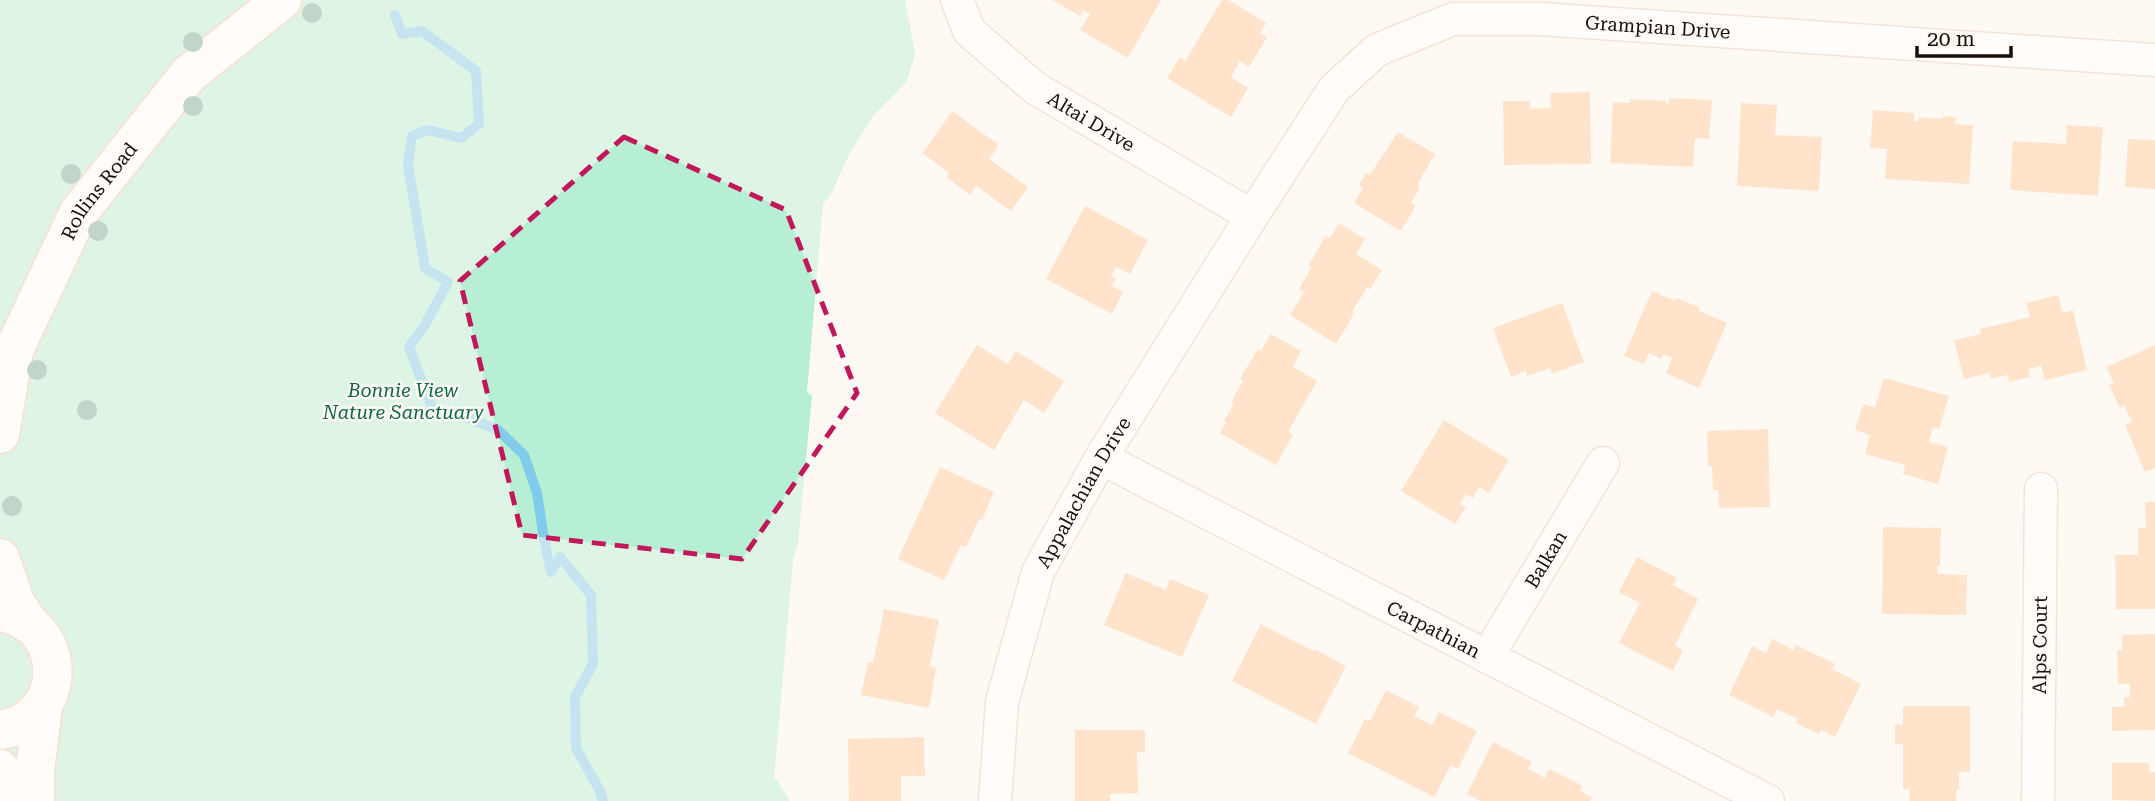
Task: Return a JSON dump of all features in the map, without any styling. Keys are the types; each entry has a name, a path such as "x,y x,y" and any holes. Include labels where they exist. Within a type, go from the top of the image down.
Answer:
{"street":[{"name":"Rollins Road","path":"0,434 14,350 79,212 189,74 282,0"},
{"name":"Altai Drive","path":"957,0 969,32 1035,88 1252,216"},
{"name":"Grampian Drive","path":"1252,216 1334,89 1377,50 1453,19 1540,19 2155,60"},
{"name":"Appalachian Drive","path":"995,801 1002,702 1038,572 1101,458 1252,216"},
{"name":"Carpathian","path":"1101,458 1768,801"},
{"name":"Balkan","path":"1487,657 1603,463"},
{"name":"Alps Court","path":"2038,801 2041,489"},
{"path":"0,558 15,602 14,617 41,635 50,652 53,670 51,689 43,706 35,770 35,801"},
{"path":"0,730 11,729 29,720 43,706"},
{"path":"0,769 22,801"}],"highlighted area":[{"path":"624,137 786,210 857,393 742,559 522,535 460,281"}],"green space":[{"name":"Bonnie View Nature Sanctuary","path":"0,0 905,0 915,54 907,81 873,116 849,155 829,198 823,203 807,392 812,396 798,543 793,560 774,780 777,780 790,801 0,801"}],"building":[{"path":"1052,0 1161,0 1128,58 1080,30 1090,14 1083,10 1080,16"},
{"path":"1222,0 1229,0 1266,23 1260,33 1267,37 1249,67 1240,61 1231,77 1248,88 1231,117 1167,78 1180,57 1185,61"},
{"path":"1590,92 1591,164 1504,165 1503,101 1530,101 1530,109 1551,108 1550,93"},
{"path":"1669,98 1712,100 1709,139 1695,138 1693,167 1610,163 1613,102 1630,103 1630,99 1666,101 1669,105"},
{"path":"1741,103 1777,105 1775,135 1822,137 1819,191 1737,186"},
{"path":"1873,110 1914,113 1914,121 1919,121 1919,117 1956,117 1955,124 1973,125 1969,184 1885,179 1887,149 1870,148"},
{"path":"952,111 999,145 989,159 1028,187 1011,211 976,186 970,195 946,177 949,173 923,153"},
{"path":"2067,125 2103,127 2098,196 2010,190 2013,141 2066,144"},
{"path":"1398,132 1435,154 1418,183 1419,189 1411,203 1416,205 1401,231 1354,203 1363,188 1359,185 1366,173 1370,175"},
{"path":"2128,139 2155,140 2155,189 2125,187"},
{"path":"1085,206 1148,240 1130,274 1116,267 1111,276 1116,278 1112,286 1123,292 1112,314 1046,279"},
{"path":"1339,223 1365,239 1356,254 1382,270 1370,289 1367,287 1336,344 1290,315 1304,292 1299,289 1312,267 1308,266 1326,236 1330,238"},
{"path":"1652,291 1675,301 1677,298 1727,323 1699,388 1666,373 1672,358 1663,354 1661,359 1649,353 1644,364 1624,356"},
{"path":"2058,295 2063,313 2073,310 2087,370 2045,380 2041,366 2028,369 2030,377 2009,382 2008,375 1991,379 1989,373 1964,379 1954,340 1981,334 1980,329 2030,317 2026,303"},
{"path":"1562,303 1584,362 1552,374 1550,368 1527,376 1526,371 1511,377 1493,328"},
{"path":"1271,334 1301,351 1293,367 1317,381 1288,432 1293,435 1276,465 1220,433 1234,404 1231,402 1243,381 1240,379 1258,349 1261,351"},
{"path":"977,345 1008,364 1016,351 1064,381 1044,413 1024,400 994,450 935,413"},
{"path":"2155,345 2155,468 2145,472 2125,425 2132,422 2124,405 2120,408 2109,385 2114,383 2106,367"},
{"path":"1884,378 1949,396 1939,429 1933,428 1929,442 1948,447 1938,484 1903,474 1905,465 1865,454 1870,435 1855,430 1863,404 1875,407"},
{"path":"1444,420 1509,460 1489,493 1479,487 1473,498 1466,494 1460,504 1466,507 1455,524 1401,491"},
{"path":"1768,429 1770,507 1719,508 1718,490 1713,490 1712,466 1708,466 1707,431"},
{"path":"940,467 994,492 982,520 979,519 966,547 961,545 944,580 898,559"},
{"path":"2145,502 2155,502 2155,609 2116,609 2115,555 2138,555 2138,528 2146,528"},
{"path":"1883,527 1941,528 1938,574 1967,575 1966,615 1882,614"},
{"path":"1637,557 1677,578 1673,585 1698,599 1675,645 1683,650 1673,671 1619,643 1640,603 1619,592"},
{"path":"1126,573 1166,590 1170,579 1209,595 1182,657 1104,625"},
{"path":"884,609 939,620 930,666 936,668 929,708 861,695 868,662 873,663"},
{"path":"1261,624 1346,666 1316,724 1232,681"},
{"path":"2155,634 2155,730 2112,731 2112,707 2124,707 2124,697 2130,697 2130,684 2118,684 2117,650 2122,650 2122,635"},
{"path":"1772,639 1793,650 1796,645 1835,664 1832,669 1861,684 1835,737 1821,730 1819,734 1796,723 1798,719 1777,709 1773,717 1729,695 1752,646 1766,653"},
{"path":"1386,690 1419,707 1414,716 1432,725 1439,712 1477,731 1458,769 1451,765 1434,797 1348,753 1365,719 1370,721"},
{"path":"1903,706 1970,706 1970,772 1959,772 1956,801 1909,801 1910,790 1903,789 1903,744 1895,744 1895,724 1903,725"},
{"path":"1075,730 1145,730 1145,752 1137,752 1138,793 1110,794 1110,801 1075,801"},
{"path":"924,737 925,776 901,776 901,801 849,801 848,739"},
{"path":"1493,742 1532,762 1528,769 1545,778 1549,769 1583,786 1580,791 1592,797 1590,801 1481,801 1467,794"},
{"path":"2112,763 2149,763 2149,772 2155,772 2155,801 2112,800"}],"waterway":[{"path":"395,15 402,34 422,31 476,71 479,124 461,138 428,130 412,136 408,165 425,268 448,282 425,325 409,347 433,410 460,415 498,430 524,455 537,493 551,572 560,557 591,595 593,664 575,697 576,748 603,801"}]}
